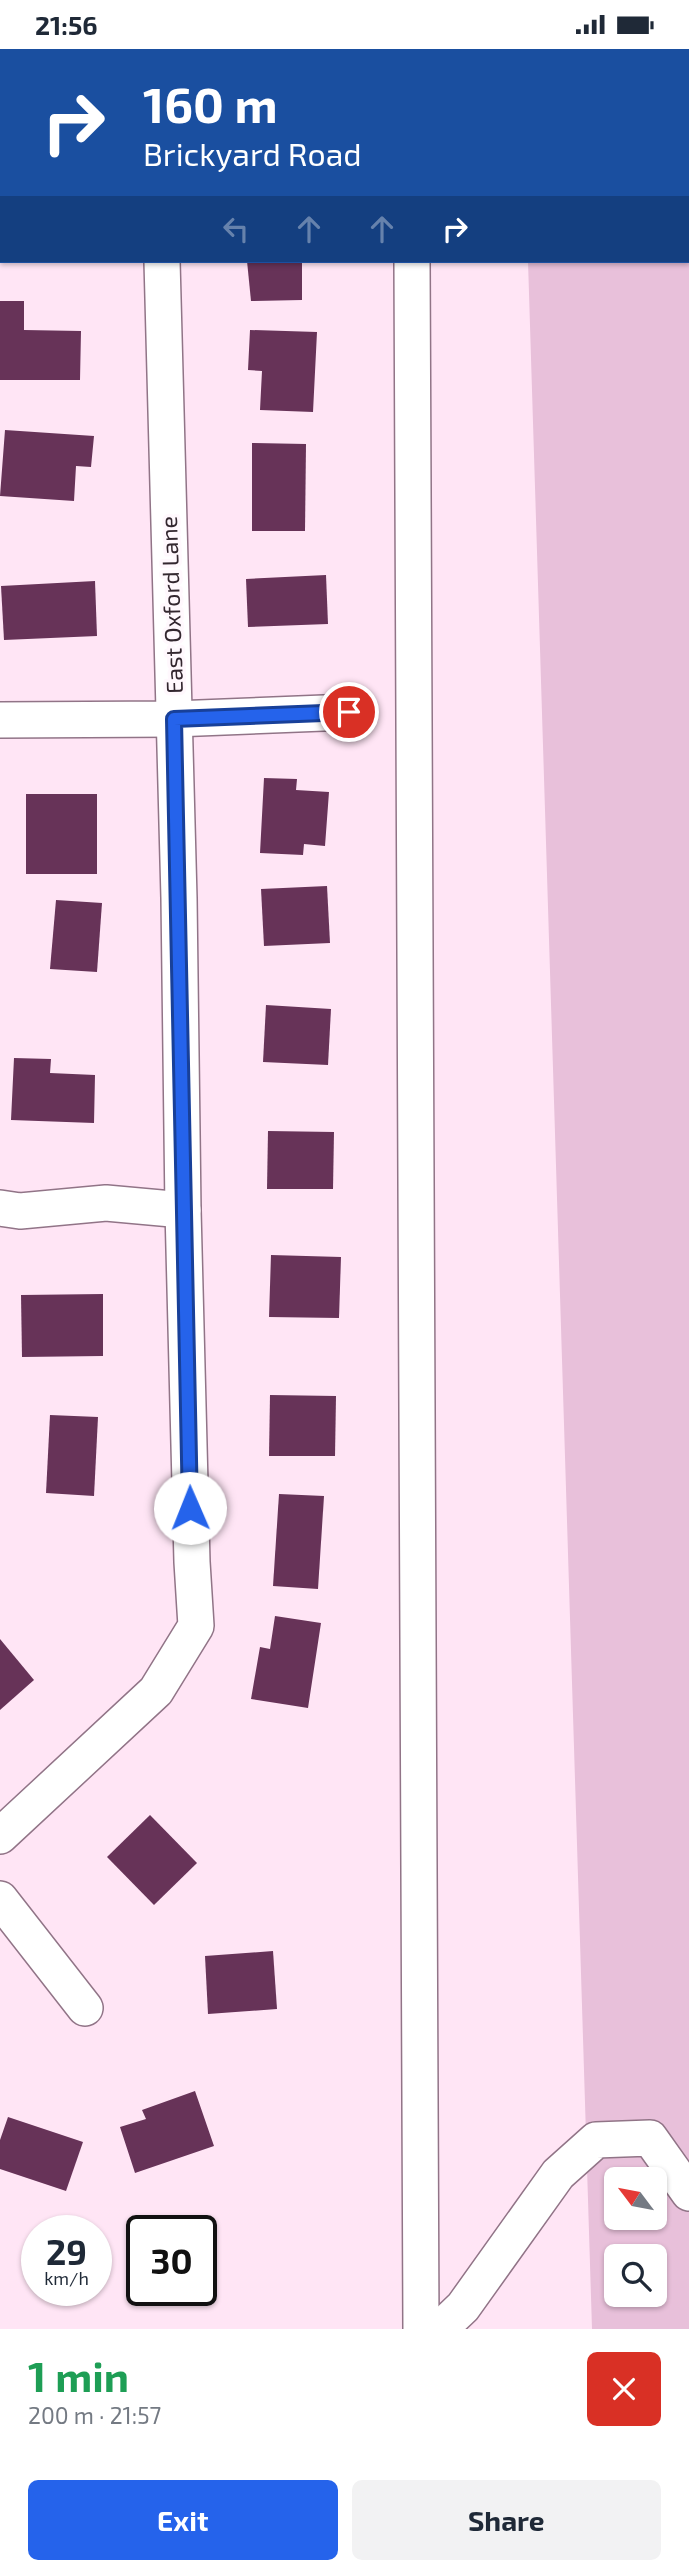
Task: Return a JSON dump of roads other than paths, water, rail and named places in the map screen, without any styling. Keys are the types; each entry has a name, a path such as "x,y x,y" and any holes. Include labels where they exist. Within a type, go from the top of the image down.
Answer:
{"street":[{"name":"East Oxford Lane","path":"0,1836 156,1691 196,1626 183,1210 162,263"},
{"path":"412,263 421,2329"},
{"path":"0,720 174,719 349,712"},
{"path":"0,1209 20,1211 106,1203 183,1210"},
{"path":"0,1899 85,2008"},
{"path":"440,2329 463,2307 558,2173 596,2140 650,2138 689,2193"}]}
